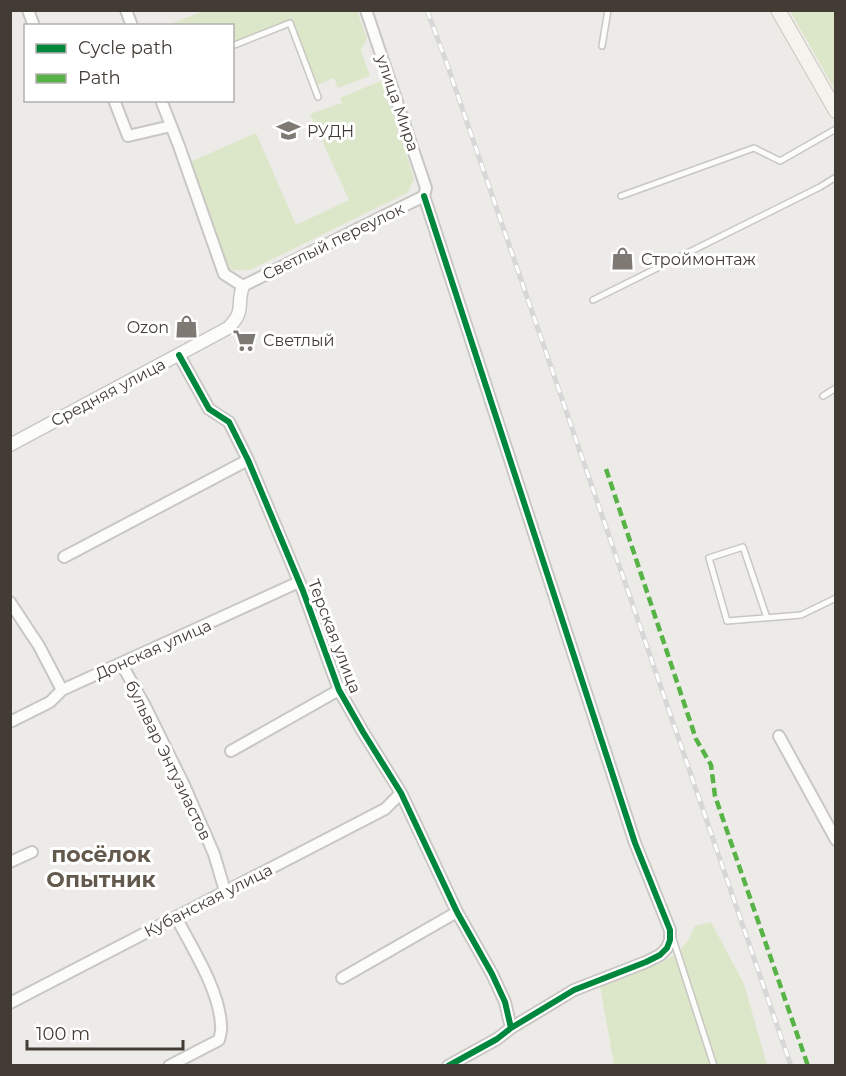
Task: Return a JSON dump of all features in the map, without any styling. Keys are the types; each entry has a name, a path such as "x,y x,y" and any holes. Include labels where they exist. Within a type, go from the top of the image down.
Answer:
{"main road":[{"path":"778,10 836,111"}],"street":[{"name":"улица Мира","path":"366,10 426,188 424,196 635,843 670,930"},
{"path":"115,102 128,136 171,126"},
{"path":"162,102 224,274 243,286"},
{"name":"Светлый переулок","path":"243,286 424,196"},
{"name":"Средняя улица","path":"10,445 228,328 236,320 241,308 240,295 243,286"},
{"name":"Терская улица","path":"179,355 209,410 229,422 248,460 299,582 339,690 401,793 457,912 505,1002 511,1028"},
{"path":"64,557 248,460"},
{"name":"Донская улица","path":"10,722 50,702 62,690 299,582"},
{"path":"10,602 39,646 62,690"},
{"name":"бульвар Энтузиастов","path":"121,663 184,785 214,854 225,891"},
{"path":"231,751 339,690"},
{"path":"779,736 836,840"},
{"name":"Кубанская улица","path":"10,1003 385,809 401,793"},
{"path":"10,862 32,852"},
{"path":"342,978 457,912"},
{"path":"169,1065 219,1040 222,1026 217,1000 176,917"},
{"path":"448,1065 497,1039 574,990 660,955 667,948 670,930"}],"lane":[{"path":"602,46 608,10"},
{"path":"234,45 290,23 318,97"},
{"path":"621,196 754,148 780,161 836,129"},
{"path":"593,300 836,177"},
{"path":"823,396 836,388"},
{"path":"767,618 743,547 709,558 727,621 767,618 801,615 836,598"},
{"path":"670,930 714,1065"}],"green space":[{"path":"206,10 357,11 367,39 361,50 370,76 338,88 334,78 317,85 291,19 234,42 234,24 171,24"},
{"path":"790,11 830,11 835,14 835,90"},
{"path":"383,80 414,179 407,193 250,270 229,270 190,162 256,133 296,225 349,200 310,114 342,103 340,98"},
{"path":"711,922 744,984 767,1065 614,1065 600,986 661,963 676,954 688,941 695,926"}],"railway":[{"path":"427,10 791,1066"}],"marked path":[{"path":"606,469 696,739 711,765 715,796 808,1066"}],"cycle path":[{"path":"424,196 635,843 670,930 667,948 660,955 574,990 497,1039 448,1066"},
{"path":"179,355 209,409 229,422 248,460 303,591 339,690 401,793 457,912 492,974 505,1002 511,1028"}],"place":[{"name":"РУДН","path":"289,131"},
{"name":"Строймонтаж","path":"623,259"},
{"name":"Ozon","path":"187,327"},
{"name":"Светлый","path":"245,340"}],"district":[{"name":"посёлок Опытник","path":"101,866"}]}
